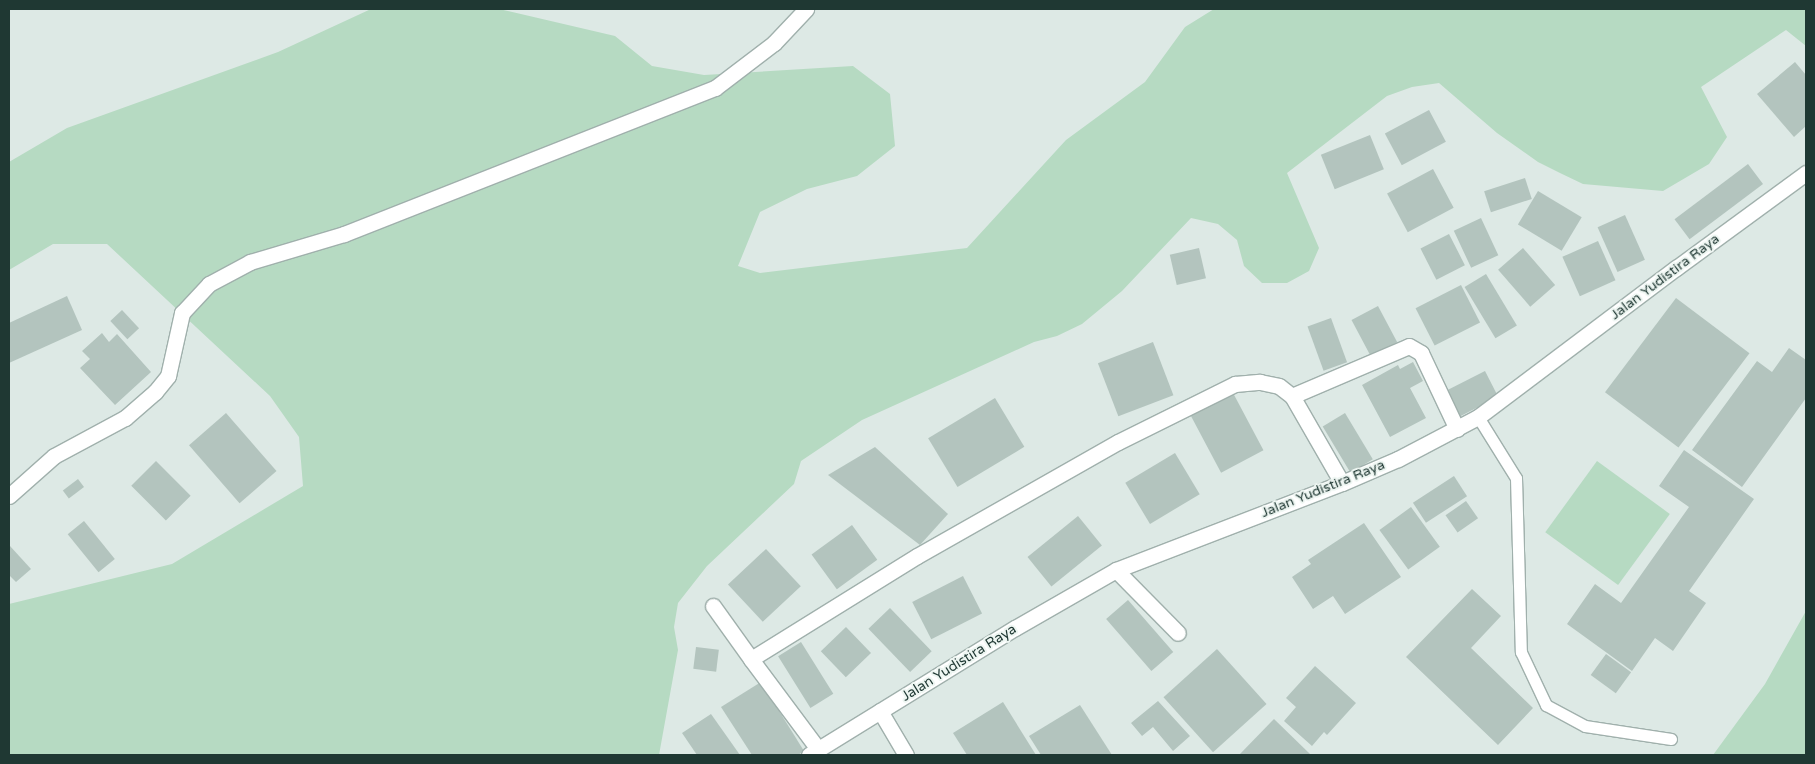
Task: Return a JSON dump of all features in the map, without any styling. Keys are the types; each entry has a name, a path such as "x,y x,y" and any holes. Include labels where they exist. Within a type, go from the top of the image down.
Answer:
{"street":[{"path":"9,496 54,456 125,418 155,392 168,376 182,313 209,284 250,262 361,227 715,88 774,43 806,9"},
{"name":"Jalan Yudistira Raya","path":"814,752 1016,628 1116,570 1342,483 1398,459 1478,418 1676,268 1806,173"},
{"path":"1292,396 1409,346 1421,353 1457,429"},
{"path":"751,659 917,556 1118,442 1235,384 1260,382 1279,386 1292,396 1342,483"},
{"path":"1116,570 1178,633"},
{"path":"713,606 814,752"},
{"path":"880,711 906,755"}],"lane":[{"path":"1478,418 1516,478 1521,652 1546,705 1585,726 1670,739"}],"green space":[{"path":"371,9 499,9 615,36 652,66 704,75 853,66 890,94 895,146 857,176 807,189 760,212 738,266 760,273 967,248 1066,140 1145,82 1185,27 1214,9 1806,9 1806,46 1786,30 1701,87 1727,137 1709,164 1663,191 1583,184 1560,173 1538,162 1497,133 1439,83 1412,87 1387,96 1287,173 1319,248 1309,271 1287,283 1262,283 1244,266 1237,240 1218,224 1191,218 1122,291 1082,324 1057,336 1034,342 862,420 801,461 794,484 707,566 678,603 674,627 678,650 659,755 9,755 9,604 172,564 303,486 299,437 270,396 107,244 53,244 9,270 9,162 67,128 278,52"},
{"path":"1597,461 1670,514 1618,585 1545,532"},
{"path":"1806,611 1806,755 1713,755 1765,684"}],"building":[{"path":"1795,62 1806,75 1806,126 1794,137 1757,94"},
{"path":"1429,110 1446,142 1402,165 1385,133"},
{"path":"1370,135 1384,169 1335,189 1321,155"},
{"path":"1748,164 1763,184 1690,239 1675,219"},
{"path":"1433,169 1454,208 1408,232 1387,193"},
{"path":"1525,178 1532,199 1491,212 1484,191"},
{"path":"1538,191 1582,217 1562,251 1518,224"},
{"path":"1625,215 1645,260 1618,272 1598,227"},
{"path":"1481,218 1498,255 1471,268 1454,231"},
{"path":"1449,234 1465,265 1436,280 1420,249"},
{"path":"1598,241 1615,280 1580,296 1562,257"},
{"path":"1199,248 1206,278 1177,285 1170,255"},
{"path":"1523,248 1555,285 1530,307 1498,270"},
{"path":"1486,274 1517,325 1495,338 1465,287"},
{"path":"1461,285 1480,322 1435,346 1416,308"},
{"path":"67,296 82,330 9,363 9,323"},
{"path":"1676,298 1749,353 1678,448 1605,392"},
{"path":"1378,306 1397,342 1371,356 1352,320"},
{"path":"122,310 139,328 127,339 110,321"},
{"path":"1331,318 1347,362 1324,371 1308,327"},
{"path":"102,333 109,342 117,334 151,372 115,405 80,368 90,359 82,351"},
{"path":"1153,342 1173,395 1118,416 1098,363"},
{"path":"1789,348 1806,360 1806,398 1742,487 1692,450 1757,361 1772,372"},
{"path":"1413,362 1423,381 1410,388 1426,418 1390,437 1362,385 1398,365 1400,369"},
{"path":"1485,371 1498,397 1456,418 1443,392"},
{"path":"1232,391 1263,450 1221,473 1190,414"},
{"path":"995,398 1024,447 957,487 928,438"},
{"path":"226,413 277,471 240,503 189,445"},
{"path":"1345,413 1373,459 1351,473 1323,426"},
{"path":"875,447 948,514 920,545 828,475"},
{"path":"1684,450 1754,499 1689,591 1706,603 1673,651 1655,638 1632,671 1567,624 1595,584 1621,603 1689,507 1659,486"},
{"path":"1175,453 1200,494 1150,524 1125,483"},
{"path":"156,461 191,496 166,520 131,486"},
{"path":"1454,476 1467,496 1426,523 1413,503"},
{"path":"78,479 84,487 69,498 63,490"},
{"path":"1466,501 1478,518 1458,533 1446,515"},
{"path":"1411,507 1440,547 1408,570 1379,530"},
{"path":"1078,516 1102,546 1051,586 1027,557"},
{"path":"84,521 115,559 99,572 68,534"},
{"path":"1364,523 1401,577 1345,614 1333,596 1313,609 1292,577 1311,564 1308,560"},
{"path":"852,525 877,560 837,589 812,554"},
{"path":"10,546 31,569 16,582 9,575"},
{"path":"766,549 801,586 763,622 728,584"},
{"path":"963,576 982,613 931,639 912,602"},
{"path":"1472,589 1501,616 1471,648 1533,708 1498,745 1406,657"},
{"path":"1128,600 1173,652 1151,671 1106,619"},
{"path":"890,608 932,651 910,672 868,629"},
{"path":"846,627 871,653 846,677 821,651"},
{"path":"801,642 833,694 810,708 778,656"},
{"path":"696,647 719,650 716,672 693,669"},
{"path":"1217,649 1267,704 1213,752 1163,697"},
{"path":"1606,654 1631,672 1616,693 1591,675"},
{"path":"1315,666 1356,703 1327,735 1324,732 1312,746 1284,721 1296,707 1286,698"},
{"path":"761,682 804,751 798,755 752,755 721,707"},
{"path":"1158,701 1190,736 1173,751 1153,727 1142,736 1131,723"},
{"path":"1003,702 1036,755 967,755 953,733"},
{"path":"1080,705 1112,755 1041,755 1029,736"},
{"path":"711,714 740,755 697,755 682,733"},
{"path":"1274,719 1310,754 1239,755"}]}
